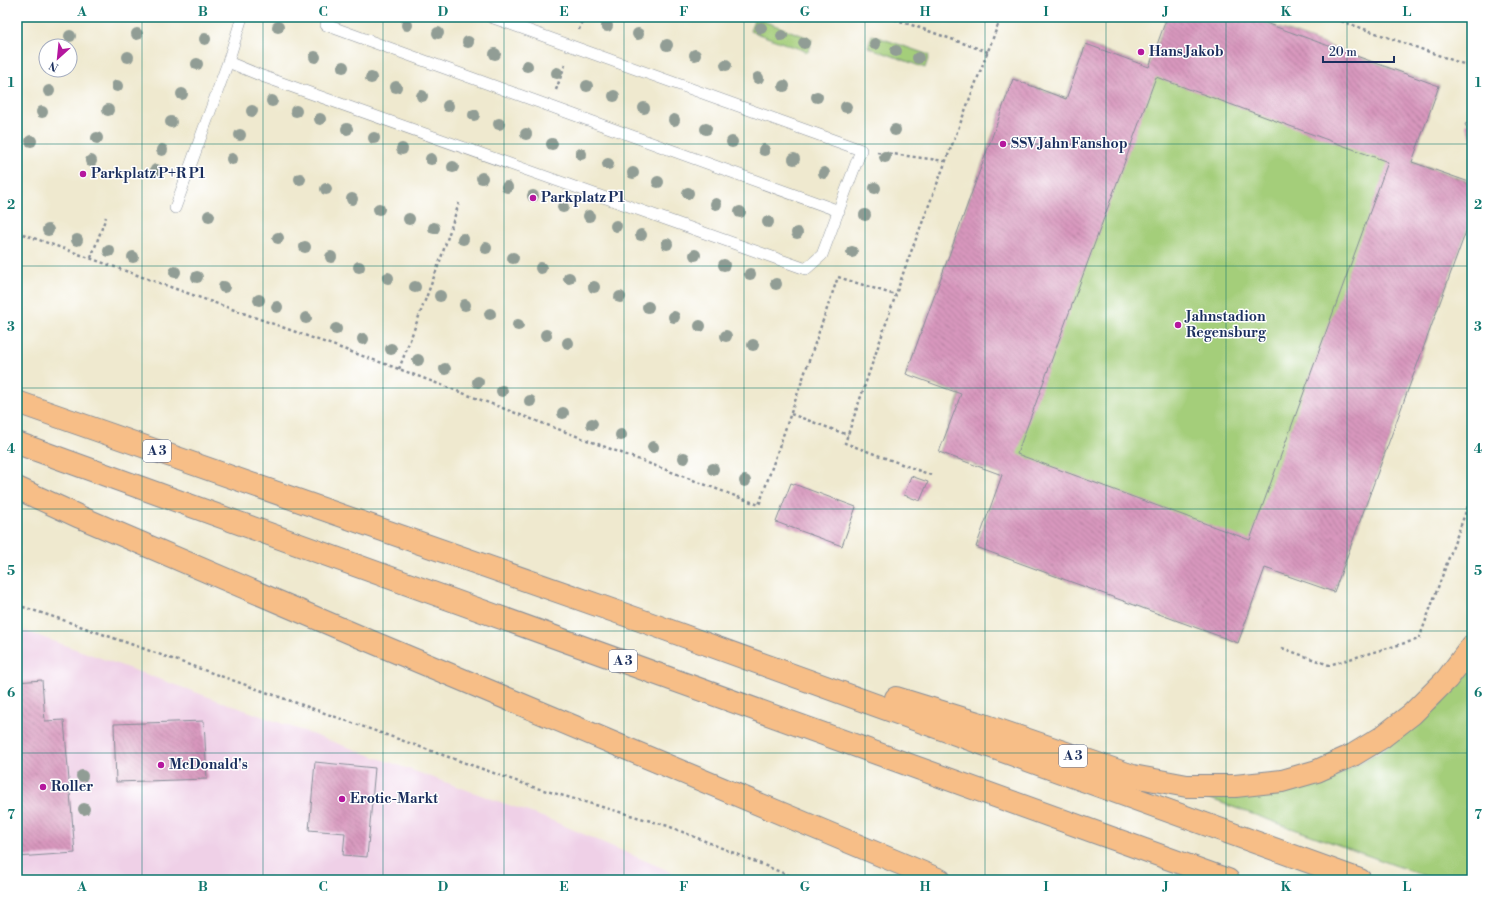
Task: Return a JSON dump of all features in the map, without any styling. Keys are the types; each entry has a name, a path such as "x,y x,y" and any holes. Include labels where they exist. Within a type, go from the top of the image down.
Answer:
{"highway":[{"name":"A 3","path":"17,402 640,620 1360,880"},
{"name":"A 3","path":"17,443 1228,880"},
{"path":"17,488 365,639 940,880"},
{"name":"A 3","path":"640,620 984,724 1133,776 1187,786 1235,786 1282,781 1317,771 1353,755 1381,738 1412,714 1448,679 1472,646"}],"lane":[{"path":"175,208 228,62 242,17"},
{"path":"329,17 326,25 839,211"},
{"path":"228,62 262,76 806,269 822,255 860,150 491,17"}],"path":[{"path":"889,17 988,52"},
{"path":"930,475 845,443 895,295 1001,17"},
{"path":"1069,17 1071,22"},
{"path":"1330,17 1472,67"},
{"path":"550,106 572,46"},
{"path":"860,150 946,161"},
{"path":"399,369 440,261 459,203"},
{"path":"91,258 106,217"},
{"path":"17,232 399,369 759,505 838,277 895,295"},
{"path":"791,414 848,435"},
{"path":"1282,648 1329,665 1419,638 1472,495"},
{"path":"17,605 75,624 533,787 668,826 800,880"}],"shaded area":[{"path":"17,628 553,821 690,880 17,880"}],"green space":[{"name":"Jahnstadion Regensburg","path":"1167,17 1249,17 1439,86 1412,161 1472,183 1472,215 1334,592 1265,568 1238,643 976,547 1002,475 939,452 960,394 906,374 1013,79 1066,98 1086,44 1149,67"},
{"path":"755,18 812,39 808,52 750,31"},
{"path":"872,35 929,55 925,68 868,47"},
{"path":"1472,669 1472,880 1436,880 1205,797 1286,790 1330,780 1384,749 1438,707"}],"building":[{"path":"1167,17 1249,17 1439,86 1412,162 1472,183 1472,215 1334,592 1265,568 1238,643 976,547 1002,475 939,452 961,394 906,374 1013,79 1066,99 1086,44 1149,67","holes":["1156,77 1388,162 1250,540 1017,454"]},
{"path":"1472,121 1472,140 1465,124"},
{"path":"911,476 928,482 920,501 904,495"},
{"path":"791,483 856,507 842,546 776,522"},
{"name":"Roller","path":"42,680 45,721 64,720 75,853 17,857 17,682"},
{"name":"McDonald's","path":"204,721 207,779 116,782 114,724"},
{"name":"Erotic-Markt","path":"315,762 375,768 367,857 343,855 345,833 309,830"}],"place":[{"name":"Hans Jakob","path":"1141,52"},
{"name":"SSV Jahn Fanshop","path":"1003,144"},
{"name":"Parkplatz P+R P1","path":"83,174"},
{"name":"Parkplatz P1","path":"533,198"},
{"name":"Jahnstadion Regensburg","path":"1178,325"},
{"name":"McDonald's","path":"161,765"},
{"name":"Roller","path":"43,787"},
{"name":"Erotic-Markt","path":"342,799"}]}
